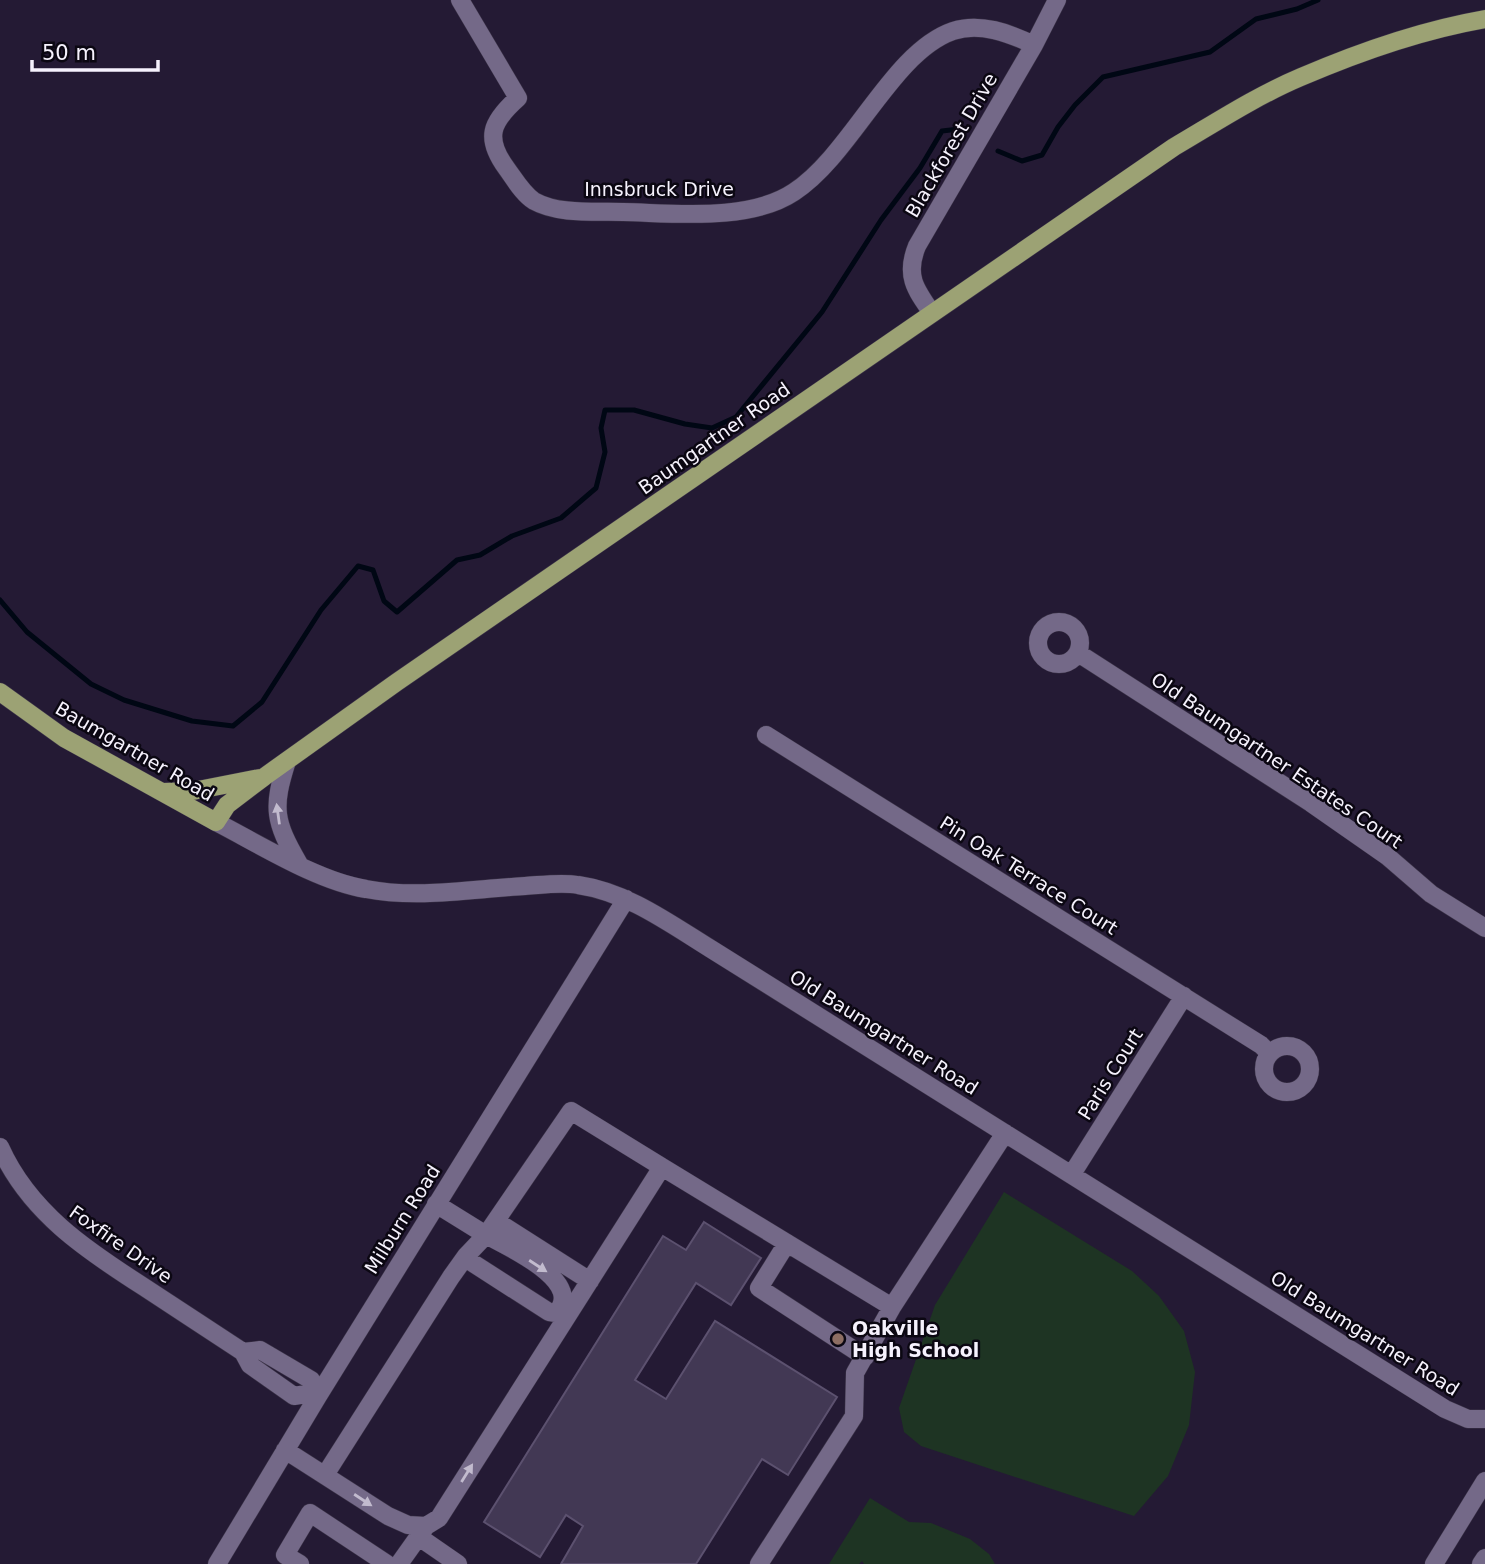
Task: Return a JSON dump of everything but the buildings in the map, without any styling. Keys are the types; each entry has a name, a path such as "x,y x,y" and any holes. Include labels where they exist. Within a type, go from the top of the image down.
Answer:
{"main road":[{"name":"Baumgartner Road","path":"0,692 64,738 216,822 227,805 397,682 1174,147 1299,78 1424,33 1485,19"},
{"path":"161,792 192,791 264,777"}],"street":[{"name":"Innsbruck Drive","path":"460,0 518,98 495,122 493,143 500,159 524,193 533,201 550,207 584,211 734,212 774,203 814,176 839,150 908,62 934,40 954,31 975,28 1012,34 1034,45"},
{"name":"Blackforest Drive","path":"932,313 917,291 911,260 1057,0"},
{"name":"Old Baumgartner Estates Court","path":"1078,653 1311,803 1387,856 1431,894 1485,928"},
{"name":"Pin Oak Terrace Court","path":"766,735 1184,996 1261,1045 1269,1053"},
{"path":"287,761 277,790 276,811 283,836 299,864"},
{"name":"Old Baumgartner Road","path":"216,822 347,885 393,893 575,884 626,899 711,948 1445,1409 1468,1419 1485,1419"},
{"name":"Milburn Road","path":"217,1564 315,1394 626,899"},
{"name":"Paris Court","path":"1072,1174 1184,996"},
{"path":"325,1475 465,1258 491,1228 571,1111 892,1307"},
{"path":"759,1564 854,1416 855,1373 892,1307 1005,1133"},
{"name":"Foxfire Drive","path":"0,1147 5,1174 30,1196 59,1228 96,1257 243,1352 260,1350 311,1380 315,1394"},
{"path":"399,1564 423,1531 439,1518 662,1167"},
{"path":"436,1204 491,1228 590,1281"},
{"path":"465,1258 549,1312 556,1312 562,1306 564,1296 561,1285 550,1273 491,1228"},
{"path":"787,1243 760,1289 864,1357"},
{"path":"285,1450 388,1516 423,1531 458,1564"},
{"path":"1434,1564 1485,1481"},
{"path":"300,1564 285,1555 310,1513 387,1564"},
{"path":"1480,1564 1485,1558"}],"green space":[{"path":"1004,1192 1132,1271 1159,1296 1184,1331 1195,1372 1189,1425 1168,1476 1134,1516 921,1446 904,1432 899,1408 935,1305"},
{"path":"870,1498 909,1522 931,1523 970,1539 989,1554 995,1564 864,1564 862,1561 859,1564 829,1564"}],"waterway":[{"path":"998,151 1022,161 1042,155 1075,105 1103,77 1210,52 1256,19 1297,9 1318,0"},
{"path":"0,600 27,632 91,684 124,700 192,721 233,726 262,702 321,610 358,566 373,570 384,601 397,612 457,560 480,555 512,536 561,518 596,488 605,452 601,428 605,410 634,410 685,424 712,428 736,417 822,312 881,220 920,168 942,131 959,129"}],"place":[{"name":"Oakville High School","path":"838,1339"}]}
